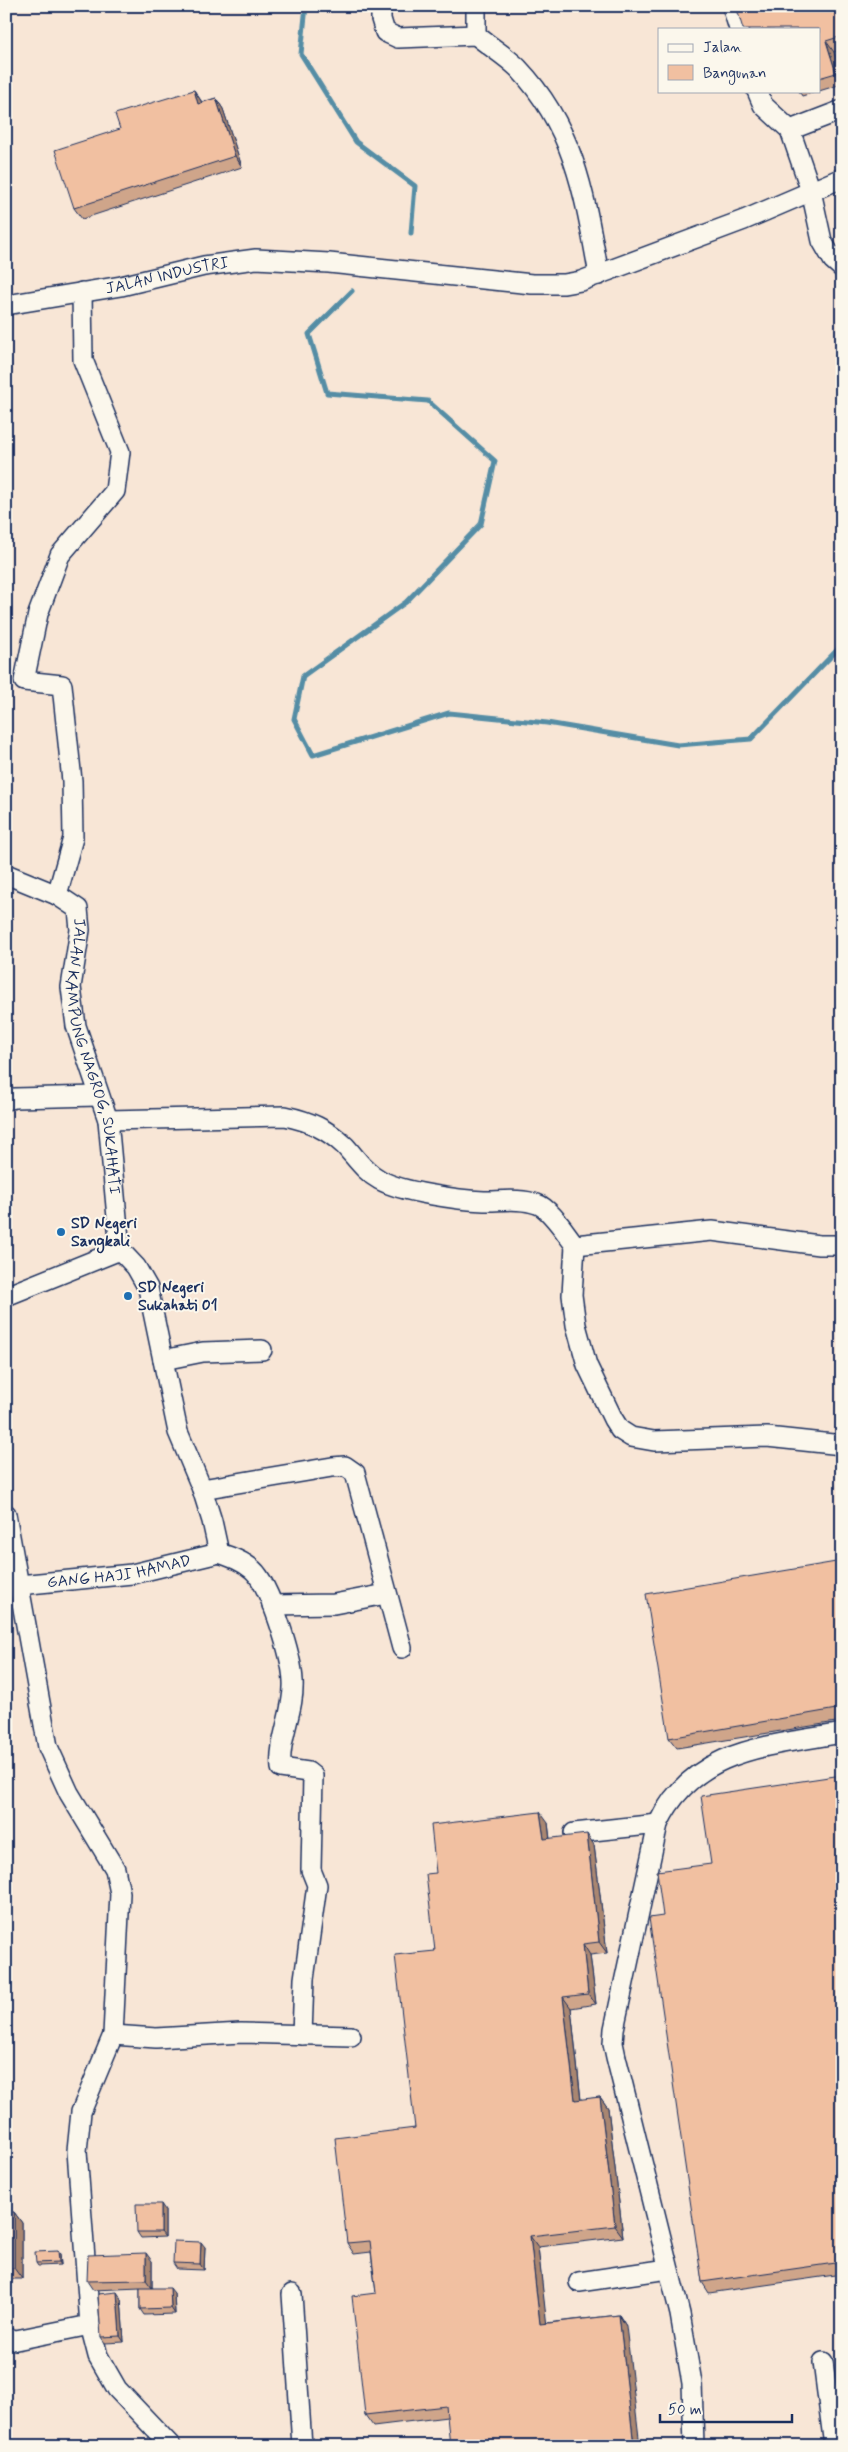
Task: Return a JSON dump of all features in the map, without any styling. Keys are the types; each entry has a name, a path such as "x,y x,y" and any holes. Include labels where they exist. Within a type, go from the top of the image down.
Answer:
{"street":[{"path":"380,6 385,32 398,38 476,35 517,67 546,101 564,132 585,197 599,275"},
{"path":"476,6 476,35"},
{"path":"732,6 739,28"},
{"path":"757,92 763,105 790,130 811,191 822,240 833,260 842,268"},
{"path":"790,130 842,110"},
{"name":"JALAN INDUSTRI","path":"6,305 121,286 204,266 256,259 329,263 480,280 564,284 599,275 744,220 842,178"},
{"path":"57,895 73,838 72,782 62,685 24,681 38,614 60,554 115,491 120,452 83,360 82,292"},
{"name":"JALAN KAMPUNG NAGROG, SUKAHATI","path":"6,874 57,895 78,909 80,916 76,960 71,987 76,1026 98,1096 108,1120 120,1250"},
{"path":"6,1100 15,1098 98,1096"},
{"path":"108,1120 285,1116 321,1127 344,1146 368,1172 381,1180 403,1188 481,1201 537,1204 546,1209 575,1245 572,1295 576,1325 587,1365 612,1419 620,1430 630,1437 654,1441 767,1437 842,1445"},
{"path":"575,1245 712,1231 819,1245 842,1245"},
{"path":"6,1296 120,1250 136,1267 148,1288 178,1432 202,1489 219,1553 238,1560 254,1570 265,1585 286,1646 293,1681 283,1738 281,1768 308,1772 314,1776 311,1870 317,1885 304,1980 302,2035"},
{"path":"163,1360 203,1352 262,1350"},
{"path":"202,1489 332,1466 345,1466 355,1473 402,1648"},
{"path":"6,1514 44,1730 54,1763 69,1793 115,1870 118,1882 119,1939 113,2035 81,2112 77,2151 90,2325 102,2366 117,2389 171,2446"},
{"name":"GANG HAJI HAMAD","path":"19,1586 132,1574 219,1553"},
{"path":"272,1604 334,1604 386,1594"},
{"path":"694,2446 692,2383 680,2314 613,2044 614,2029 658,1824 667,1806 682,1786 709,1766 746,1750 842,1733"},
{"path":"574,1833 658,1824"},
{"path":"113,2035 156,2038 242,2033 351,2036"},
{"path":"579,2282 668,2269"},
{"path":"292,2294 302,2446"},
{"path":"6,2338 16,2340 90,2325"},
{"path":"823,2362 834,2446"}],"building":[{"path":"736,6 842,6 842,36 826,41 836,73 820,78 820,28 743,28"},
{"path":"194,90 198,104 216,98 235,156 74,208 55,150 120,129 115,114"},
{"path":"842,1561 842,1708 669,1738 646,1594"},
{"path":"842,1775 842,2262 702,2282 649,1918 663,1916 657,1871 711,1864 701,1796"},
{"path":"540,1812 544,1839 587,1834 599,1942 583,1944 588,1994 563,1997 575,2100 600,2097 615,2226 530,2236 540,2324 619,2315 634,2446 450,2446 446,2406 365,2415 352,2296 376,2293 370,2241 347,2243 335,2138 415,2128 395,1955 435,1951 426,1874 436,1873 431,1825"},
{"path":"136,2204 161,2204 161,2232 137,2232"},
{"path":"14,2212 14,2268 6,2268 6,2213"},
{"path":"174,2241 201,2242 200,2264 173,2263"},
{"path":"58,2251 59,2262 36,2263 35,2252"},
{"path":"146,2253 146,2280 87,2281 88,2255"},
{"path":"140,2288 170,2288 171,2308 140,2309"},
{"path":"117,2292 120,2336 101,2337 98,2294"}],"waterway":[{"path":"306,6 301,54 356,142 415,186 411,233"},
{"path":"352,291 309,334 327,393 428,401 495,461 481,524 406,602 303,676 294,719 313,755 449,713 547,723 678,745 751,739 842,645"}],"place":[{"name":"SD Negeri Sangkali","path":"61,1232"},
{"name":"SD Negeri Sukahati 01","path":"128,1296"}]}
